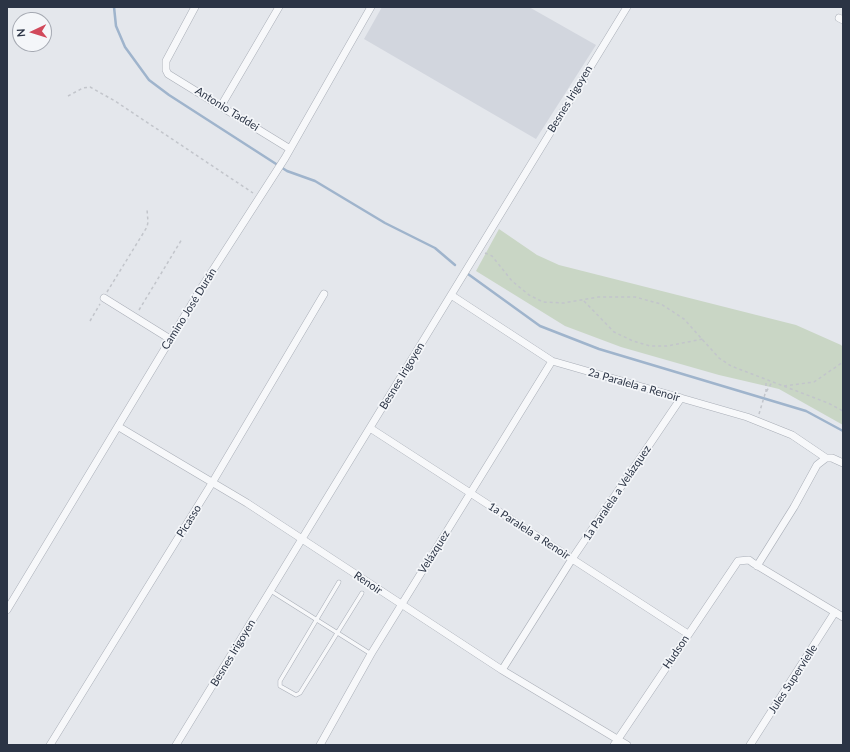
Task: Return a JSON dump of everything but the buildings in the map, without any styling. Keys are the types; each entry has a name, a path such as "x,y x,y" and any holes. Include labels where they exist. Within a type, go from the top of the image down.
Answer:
{"street":[{"name":"Antonio Taddei","path":"195,7 166,61 168,74 290,149"},
{"path":"221,106 279,7"},
{"name":"Camino José Durán","path":"7,610 170,339 285,158 371,7"},
{"name":"Besnes Irigoyen","path":"176,745 627,7"},
{"name":"Picasso","path":"50,745 212,483 324,294"},
{"name":"2a Paralela a Renoir","path":"451,295 552,361 746,417 792,435 826,458 832,458 843,463"},
{"path":"104,298 170,339"},
{"name":"Velázquez","path":"320,745 371,654 552,361"},
{"name":"1a Paralela a Velázquez","path":"502,670 572,559 681,398"},
{"name":"Renoir","path":"118,427 303,538 401,606 616,742 626,745"},
{"name":"1a Paralela a Renoir","path":"370,428 688,634"},
{"path":"826,458 817,465 794,507 757,566 843,617"},
{"name":"Hudson","path":"616,742 730,569 740,561 749,560 757,566"},
{"name":"Jules Supervielle","path":"750,745 835,612"}],"lane":[{"path":"339,582 280,681 280,686 296,695 300,693 362,593"},
{"path":"271,591 371,654"}],"path":[{"path":"68,96 83,88 90,87 114,101 260,198"},
{"path":"90,321 146,227 148,222 147,209"},
{"path":"135,317 182,239"},
{"path":"479,249 492,256 512,281 529,295 543,302 564,303 584,301 598,297 635,297 660,304 684,319 719,358 730,366 828,403 843,411"},
{"path":"584,301 614,332 633,341 650,346 667,346 703,339"},
{"path":"782,386 814,382 843,362"},
{"path":"761,409 765,394 766,380"},
{"path":"765,394 772,382"}],"shaded area":[{"path":"382,7 529,7 596,45 536,139 364,39"}],"green space":[{"path":"499,229 537,255 559,265 796,325 841,345 843,347 843,425 779,389 719,375 621,347 565,326 476,271"}],"waterway":[{"path":"114,7 116,26 125,47 149,80 169,95 287,171 315,181 385,223 435,248 455,265"},
{"path":"468,274 540,326 599,349 806,411 843,431"}]}
